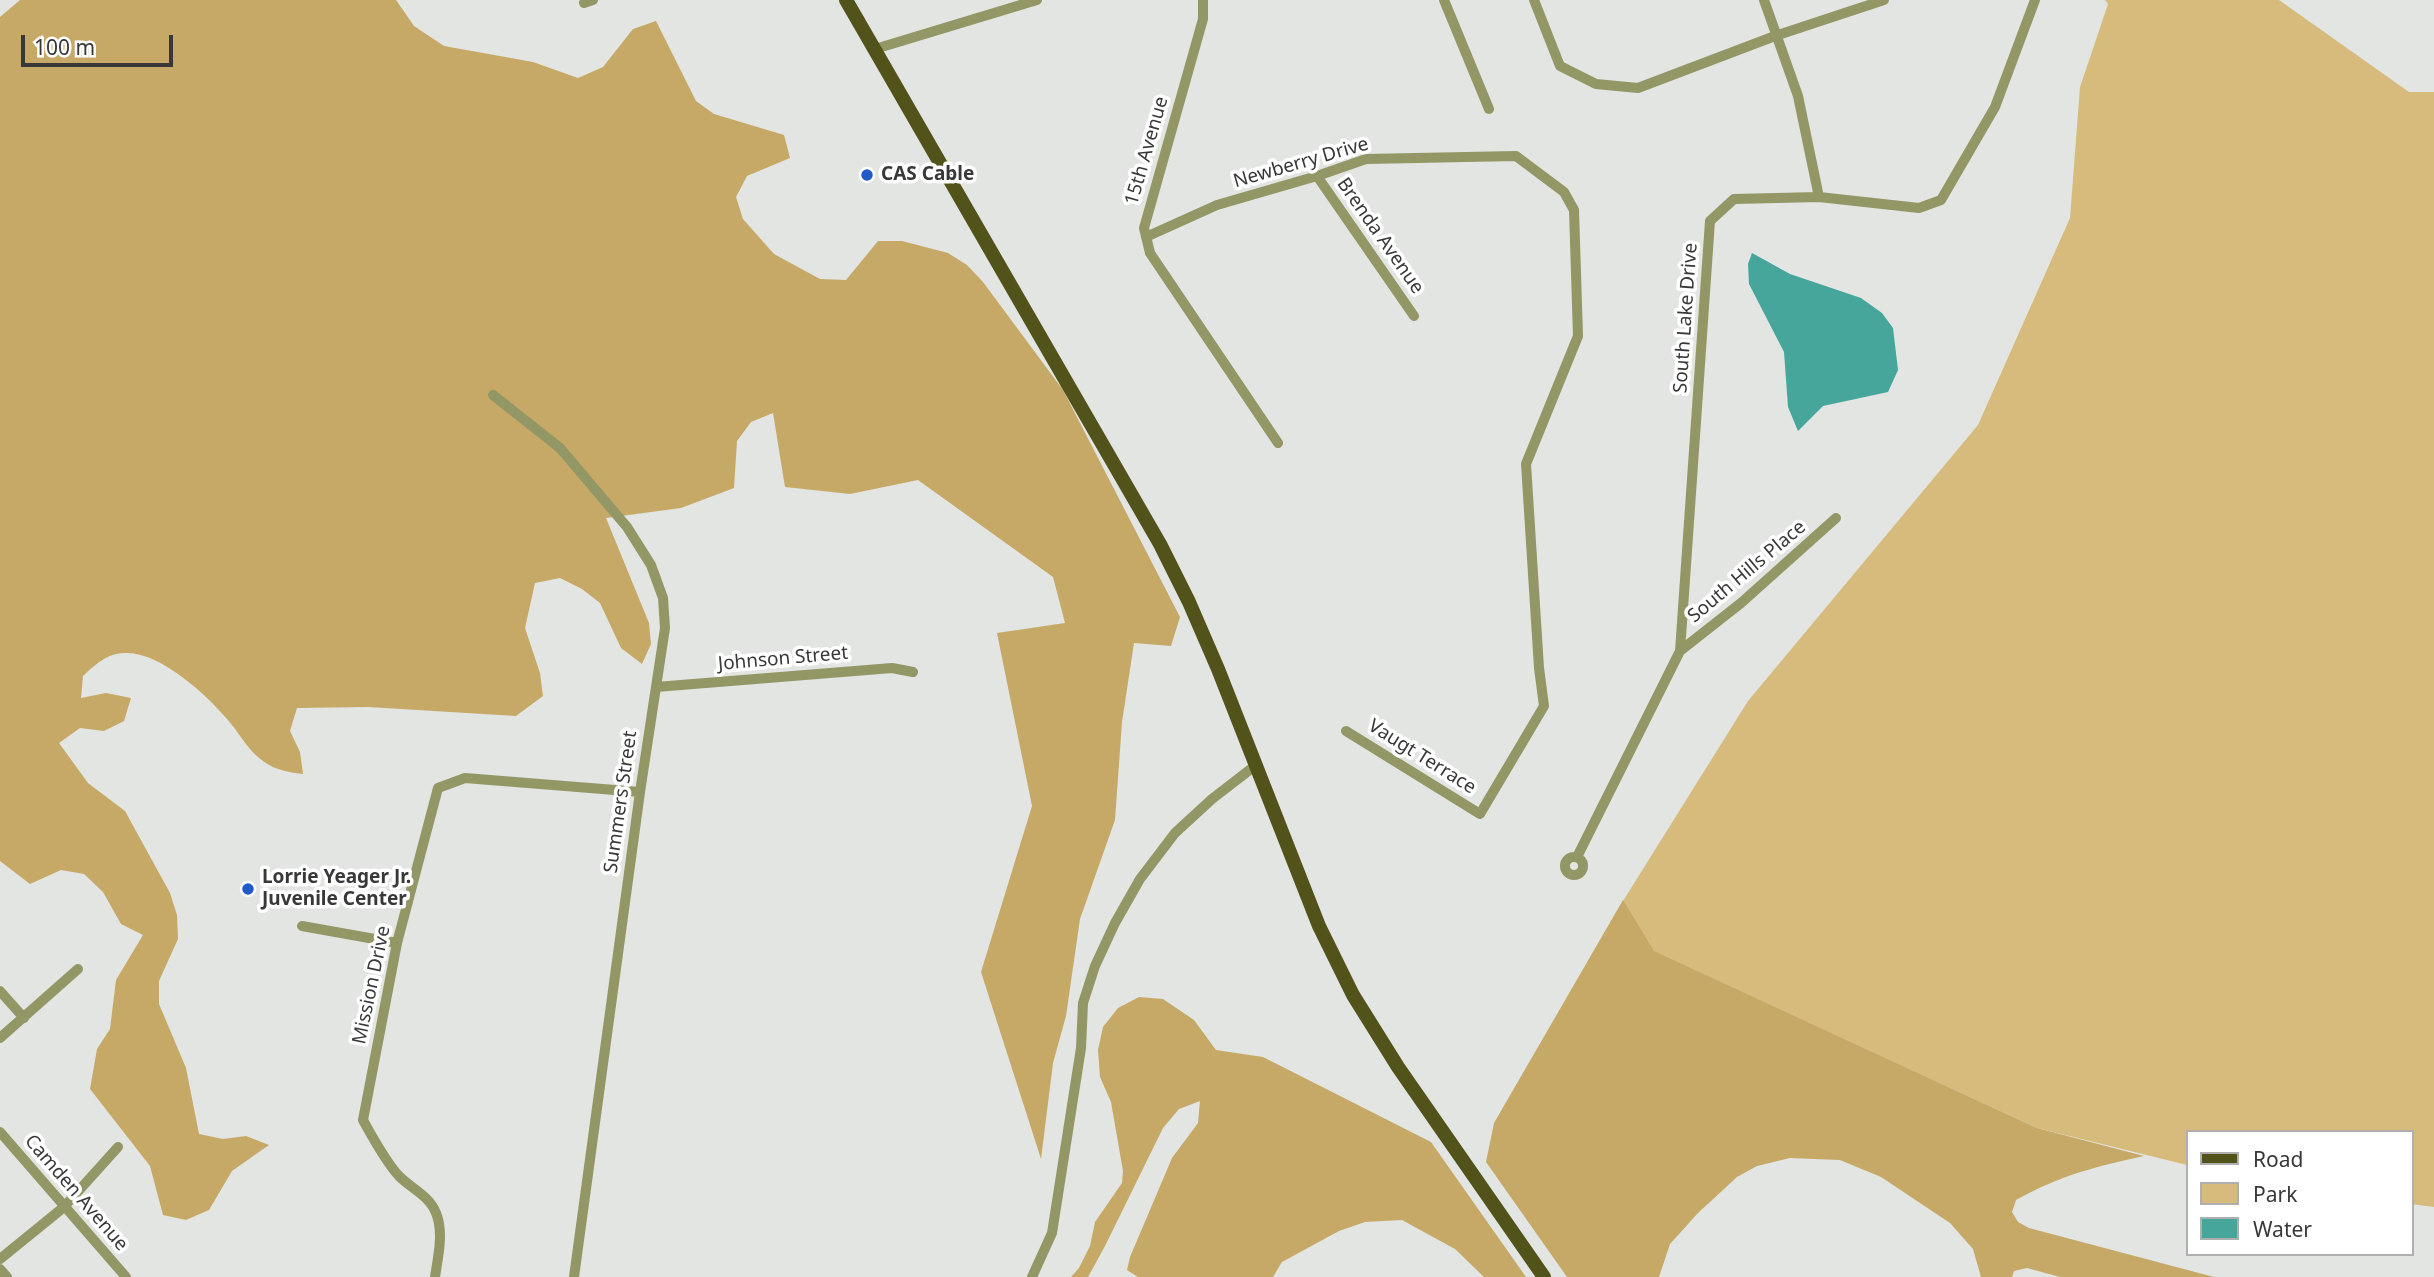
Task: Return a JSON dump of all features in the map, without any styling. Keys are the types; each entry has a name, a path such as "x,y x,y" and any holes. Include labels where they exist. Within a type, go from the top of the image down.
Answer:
{"main road":[{"path":"846,0 1160,544 1189,602 1319,926 1353,995 1398,1067 1544,1277"}],"street":[{"path":"875,49 1037,0"},
{"name":"15th Avenue","path":"1146,237 1144,228 1203,19 1203,0"},
{"path":"1444,0 1489,109"},
{"path":"1534,0 1560,66 1596,84 1639,88 1774,36 1884,0"},
{"path":"1763,0 1798,96 1819,197"},
{"name":"South Lake Drive","path":"1577,857 1680,650 1710,221 1734,199 1819,197 1919,208 1941,200 1995,107 2035,0"},
{"name":"Newberry Drive","path":"1146,237 1217,205 1366,159 1516,156 1564,192 1574,210 1578,336 1526,464 1539,668 1544,706"},
{"name":"Brenda Avenue","path":"1317,176 1414,316"},
{"path":"1146,237 1150,253 1278,443"},
{"name":"Summers Street","path":"493,395 561,448 627,527 651,565 663,598 665,628 574,1277"},
{"name":"South Hills Place","path":"1680,650 1741,603 1836,518"},
{"name":"Johnson Street","path":"656,687 892,668 913,672"},
{"name":"Vaugt Terrace","path":"1346,731 1480,814 1544,706"},
{"path":"1032,1277 1052,1233 1081,1048 1083,1003 1095,966 1140,879 1175,833 1212,799 1256,765"},
{"name":"Mission Drive","path":"435,1277 440,1243 437,1214 428,1200 398,1175 363,1120 397,943 438,788 465,778 640,792"},
{"path":"302,926 397,943"},
{"path":"0,1038 78,969"},
{"path":"0,992 24,1018"},
{"name":"Camden Avenue","path":"0,1132 126,1277"},
{"path":"0,1259 64,1207 118,1147"},
{"path":"0,1269 7,1277"}],"green space":[{"path":"2105,0 2279,0 2409,92 2434,92 2434,1207 2413,1204 2413,1130 2186,1130 2186,1165 2037,1128 1653,951 1623,901 1748,701 1978,425 2070,218 2080,87 2108,4"}],"shaded area":[{"path":"20,0 396,0 414,26 444,46 533,62 578,78 603,67 633,29 656,21 696,101 714,114 784,135 790,158 747,176 736,197 743,219 774,254 820,279 846,280 878,241 902,241 948,253 967,265 983,282 1063,390 1180,617 1171,646 1134,643 1122,722 1115,820 1080,919 1066,1016 1053,1063 1041,1159 981,972 1032,806 997,633 1065,623 1053,577 918,480 850,494 785,487 773,413 751,422 737,441 734,488 681,508 606,518 649,623 651,644 642,664 621,648 600,603 582,589 560,578 535,583 525,628 540,673 543,696 516,716 368,707 297,708 290,731 300,752 303,774 279,769 263,761 207,698 181,676 152,659 138,654 113,655 102,660 83,676 81,698 106,693 131,698 124,721 104,731 80,728 59,743 88,783 125,811 170,893 177,915 178,939 159,981 159,1004 186,1068 199,1134 223,1139 246,1136 269,1145 232,1171 209,1210 186,1220 163,1215 150,1166 90,1089 97,1049 110,1029 116,980 143,935 121,924 103,892 84,874 61,870 30,884 0,861 0,17"},
{"path":"1623,900 1654,951 2037,1128 2144,1156 2093,1168 2048,1184 2016,1200 2012,1212 2018,1222 2029,1228 2214,1277 2060,1277 2027,1268 2014,1271 2012,1277 1981,1277 1973,1249 1950,1223 1881,1177 1840,1160 1790,1158 1757,1166 1737,1177 1698,1213 1670,1244 1659,1277 1567,1277 1486,1162 1494,1123"},
{"path":"1139,997 1163,999 1194,1020 1216,1050 1263,1057 1431,1142 1526,1277 1484,1277 1455,1249 1402,1220 1365,1222 1339,1231 1282,1262 1273,1277 1138,1277 1127,1270 1130,1257 1172,1158 1198,1123 1200,1101 1179,1109 1163,1128 1088,1277 1071,1277 1079,1268 1090,1246 1095,1222 1122,1183 1123,1171 1111,1102 1100,1077 1098,1050 1103,1027 1118,1008"}],"water":[{"path":"1752,253 1790,274 1861,298 1882,313 1893,328 1898,370 1888,392 1823,406 1798,431 1788,407 1784,352 1749,284 1748,264"}],"place":[{"name":"CAS Cable","path":"867,175"},
{"name":"Lorrie Yeager Jr. Juvenile Center","path":"248,889"}]}
